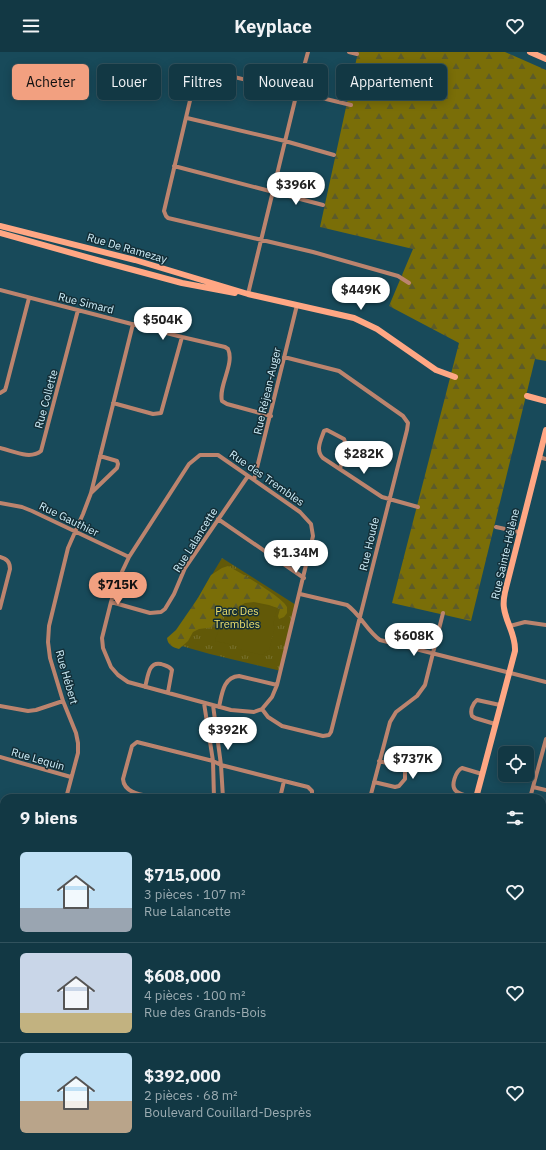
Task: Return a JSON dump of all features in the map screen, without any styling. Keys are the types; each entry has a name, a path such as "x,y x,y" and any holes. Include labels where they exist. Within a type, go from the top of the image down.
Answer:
{"street":[{"path":"305,64 308,52"},
{"path":"349,52 357,54"},
{"path":"530,52 546,60"},
{"path":"244,79 205,70 200,71 196,75 164,211 166,216 168,218 262,240 398,276 409,283"},
{"path":"328,99 351,105"},
{"path":"248,294 295,100"},
{"path":"187,118 285,141 334,155"},
{"path":"174,166 323,205"},
{"name":"Rue De Ramezay","path":"0,226 74,244 248,294 354,318 377,329 436,370 455,378"},
{"name":"Rue De Ramezay","path":"0,233 141,272 219,291 248,294"},
{"path":"72,254 74,244"},
{"path":"141,272 143,263"},
{"name":"Rue Simard","path":"0,290 225,347 228,349 230,356 222,394 222,401 227,404 271,416"},
{"path":"0,393 5,390 6,387 29,298"},
{"name":"Rue Réjean-Auger","path":"254,480 271,416 297,305"},
{"name":"Rue Collette","path":"0,448 31,456 41,451 78,310"},
{"name":"Rue Hébert","path":"67,794 78,753 78,743 76,733 50,658 48,642 49,626 68,548 91,493 133,324"},
{"path":"113,403 153,414 161,413 182,337"},
{"name":"Rue Houde","path":"262,710 275,723 282,726 323,736 329,735 331,732 408,423 406,419 338,371 284,357"},
{"path":"527,396 546,401"},
{"path":"340,469 346,442 344,439 327,430 324,431 318,452 323,458 382,497 418,507"},
{"name":"Rue Sainte-Hélène","path":"476,794 515,647 510,626 506,617 504,601 520,532 543,458 546,430"},
{"name":"Rue des Trembles","path":"218,454 248,476 300,512 311,524 313,536 277,685 272,698 262,710 243,712 219,707 128,682 118,675 111,667 103,648 102,638 111,602 119,578 129,557 189,464 200,455 218,454"},
{"name":"Rue Hébert","path":"91,493 117,468 118,464 114,459 100,456"},
{"name":"Rue Lalancette","path":"111,602 150,613 161,612 168,606 185,568 248,476"},
{"name":"Rue Gauthier","path":"0,503 22,507 32,511 129,557"},
{"path":"218,519 304,578"},
{"path":"496,527 520,532"},
{"path":"0,557 5,559 10,564 10,569 0,608"},
{"path":"300,594 346,605 352,609 380,640 546,682"},
{"path":"371,794 390,722 396,712 417,696 425,685 443,613"},
{"path":"510,626 525,622 546,625"},
{"path":"145,687 152,665 158,664 168,666 172,670 168,692"},
{"path":"219,707 225,682 233,677 239,676 277,685"},
{"path":"495,724 475,718 472,716 471,710 473,704 477,700 500,705"},
{"path":"0,706 28,711 64,701"},
{"path":"204,703 213,761 214,794"},
{"path":"213,705 222,765 223,794"},
{"path":"531,794 546,739"},
{"path":"141,794 129,791 124,784 123,779 132,746 141,742 308,787 312,791 312,794"},
{"name":"Rue Lequin","path":"0,757 71,778"},
{"path":"374,782 395,787 399,786 405,779 405,770 403,767 379,761"},
{"name":"Rue Sainte-Hélène","path":"461,794 455,791 454,788 458,771 462,768 482,774"},
{"path":"281,794 284,781"},
{"path":"533,787 546,790"}],"green space":[{"path":"358,52 505,52 546,70 546,361 535,359 471,621 392,603 459,343 389,306 413,249 320,227 348,100 447,100 447,64 355,64"},
{"name":"Parc Des Trembles","path":"222,558 296,605 281,671 171,643"},
{"path":"228,566 278,597 287,607 287,613 284,617 279,619 278,616 280,609 254,602 245,603 225,615 215,627 199,629 193,632 188,641 179,649 171,645 167,638 176,630 198,598 211,575"},
{"path":"246,603 255,603 277,608 273,625 275,626 269,650 262,655 237,649 238,646 215,641 226,618 234,610"}]}
